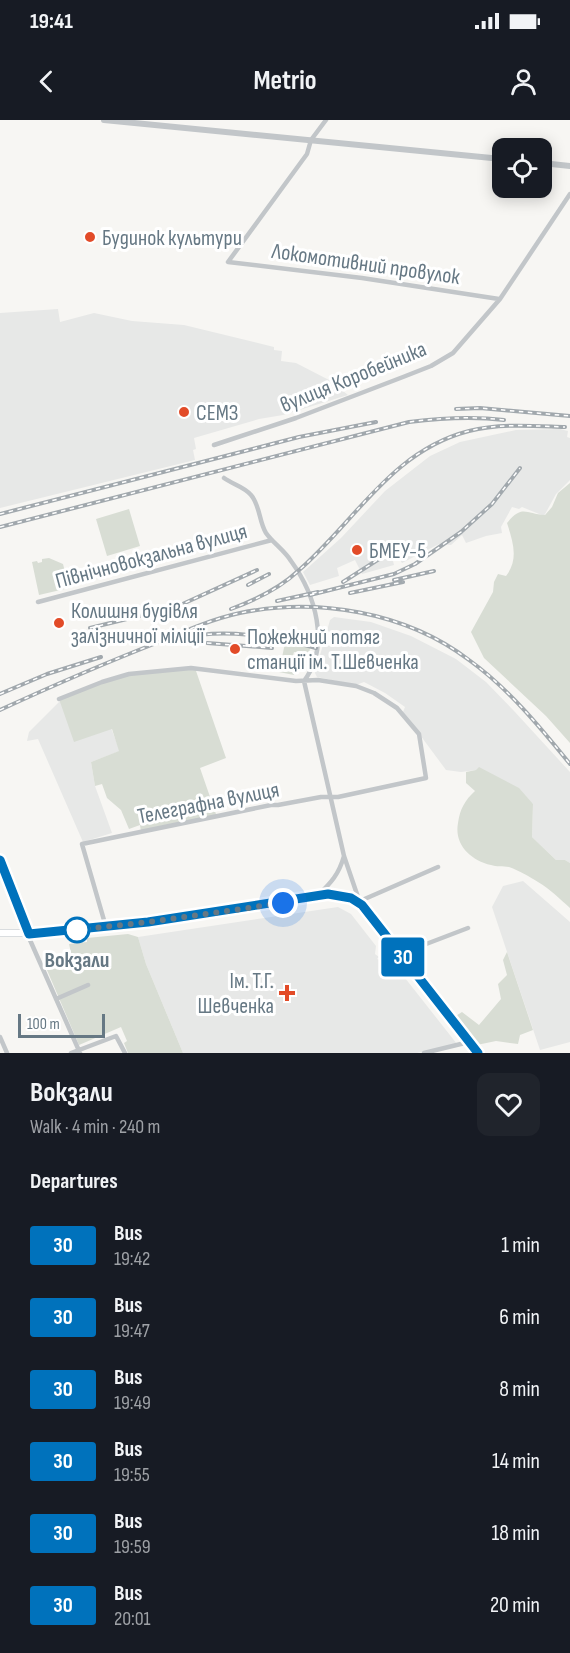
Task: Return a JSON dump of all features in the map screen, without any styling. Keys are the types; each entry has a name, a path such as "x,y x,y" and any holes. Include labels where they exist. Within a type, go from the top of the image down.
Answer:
{"main road":[{"path":"0,933 29,934 106,927 317,896 341,895 361,903 478,1053"}],"street":[{"path":"104,120 492,158"},
{"path":"311,140 326,120"},
{"name":"Локомотивний провулок","path":"311,140 307,154 228,262 362,278 500,299"},
{"path":"552,164 570,166"},
{"name":"вулиця Коробейника","path":"214,445 296,418 431,366 453,352 500,299 570,194"},
{"name":"Північновокзальна вулиця","path":"224,478 251,494 265,531 298,572 311,598 318,625 316,648 310,672 303,681"},
{"name":"Північновокзальна вулиця","path":"38,602 272,540"},
{"path":"59,699 102,682 150,670 191,668 303,681 344,856 361,903 438,867"},
{"name":"Телеграфна вулиця","path":"106,927 82,844 271,805 338,797 426,778 419,734 397,708 374,693 356,686 318,680 303,681"},
{"path":"317,896 340,871 344,856"},
{"path":"0,860 79,1051"},
{"path":"400,954 468,928"},
{"path":"56,999 88,985"},
{"path":"71,1053 116,1036 125,1053"},
{"path":"0,1037 7,1053"},
{"path":"424,1053 469,1042"}],"shaded area":[{"path":"58,309 60,322 94,313 132,321 184,325 274,347 274,350 282,351 281,361 296,363 329,380 348,395 194,438 195,460 0,508 0,313"},
{"path":"560,429 568,431 567,437 570,438 570,480 556,494 544,516 522,507 519,509 512,507 501,527 502,533 466,543 462,535 451,545 439,544 402,563 399,558 393,561 394,565 362,574 355,560 337,568 339,576 310,585 303,572 341,538 385,491 430,456 460,442 516,430"},
{"path":"570,483 570,743 546,716 484,658 471,632 493,592 498,574 506,576 510,570 514,557 507,523 521,512 545,515 552,507 558,493"},
{"path":"129,509 140,546 107,556 96,519"},
{"path":"49,558 63,564 69,588 39,595 32,562 37,561 38,563 42,562 42,559"},
{"path":"334,617 371,622 411,636 456,659 486,682 515,712 570,772 570,863 565,860 556,860 532,837 533,804 476,770 461,772 446,770 403,712 405,707 364,682 356,685 317,677 315,673 330,620"},
{"path":"285,643 310,648 309,654 294,652 290,666 296,668 294,675 279,672"},
{"path":"195,668 226,758 200,768 217,817 141,832 140,825 129,829 121,810 107,798 102,784 95,786 91,762 119,751 112,729 74,742 59,699 129,674"},
{"path":"60,701 111,728 120,751 91,762 95,786 112,833 83,842 38,739 27,741 29,732"},
{"path":"479,767 519,788 533,804 532,837 556,860 565,860 570,863 570,908 551,891 531,878 509,867 483,863 470,855 461,844 457,831 460,813 466,801 475,791 466,783 466,772"},
{"path":"523,881 570,922 570,1042 540,1050 492,907 503,886"},
{"name":"Ім. Т.Г. Шевченка","path":"338,907 351,914 376,946 375,954 379,957 377,959 394,964 457,1044 417,1053 183,1053 146,964 138,937"},
{"path":"128,934 138,937 146,964 183,1053 128,1053 124,1043 127,1041 121,1027 79,1045 44,963 71,953 69,944 87,942 87,938"},
{"path":"507,952 533,1030 520,1035 518,1044 496,1041 472,1046 451,1019 462,1012 479,1025 501,999 498,984 507,975 503,960"}],"railway":[{"path":"456,409 480,408 570,416"},
{"path":"0,527 409,422 457,418 504,420"},
{"path":"0,514 299,437 376,422"},
{"path":"231,609 266,593 291,577 319,552 376,490 417,454 442,441 481,428 565,427"},
{"path":"310,595 394,574 415,564 461,532 492,504 520,468"},
{"path":"343,582 401,545"},
{"path":"90,628 176,607 257,570"},
{"path":"394,580 434,571"},
{"path":"248,585 269,574"},
{"path":"350,593 403,582"},
{"path":"277,601 318,592"},
{"path":"0,710 99,666 219,619 269,608 330,608 389,620 417,630 469,660 510,695 570,764"},
{"path":"181,639 213,634 249,635 316,648"},
{"path":"207,643 272,648"},
{"path":"0,694 47,674 101,657"}],"bus line":[{"name":"30","path":"0,860 29,934 148,922 283,903 328,894 351,898 362,905 478,1053"}],"place":[{"name":"Будинок культури","path":"90,237"},
{"name":"СЕМЗ","path":"184,412"},
{"name":"БМЕУ-5","path":"357,550"},
{"name":"Колишня будівля залізничної міліції","path":"59,623"},
{"name":"Пожежний потяг станції ім. Т.Шевченка","path":"235,649"},
{"name":"Вокзали","path":"77,930"},
{"name":"Ім. Т.Г. Шевченка","path":"287,993"}],"route":[{"path":"77,930 283,903"}]}
